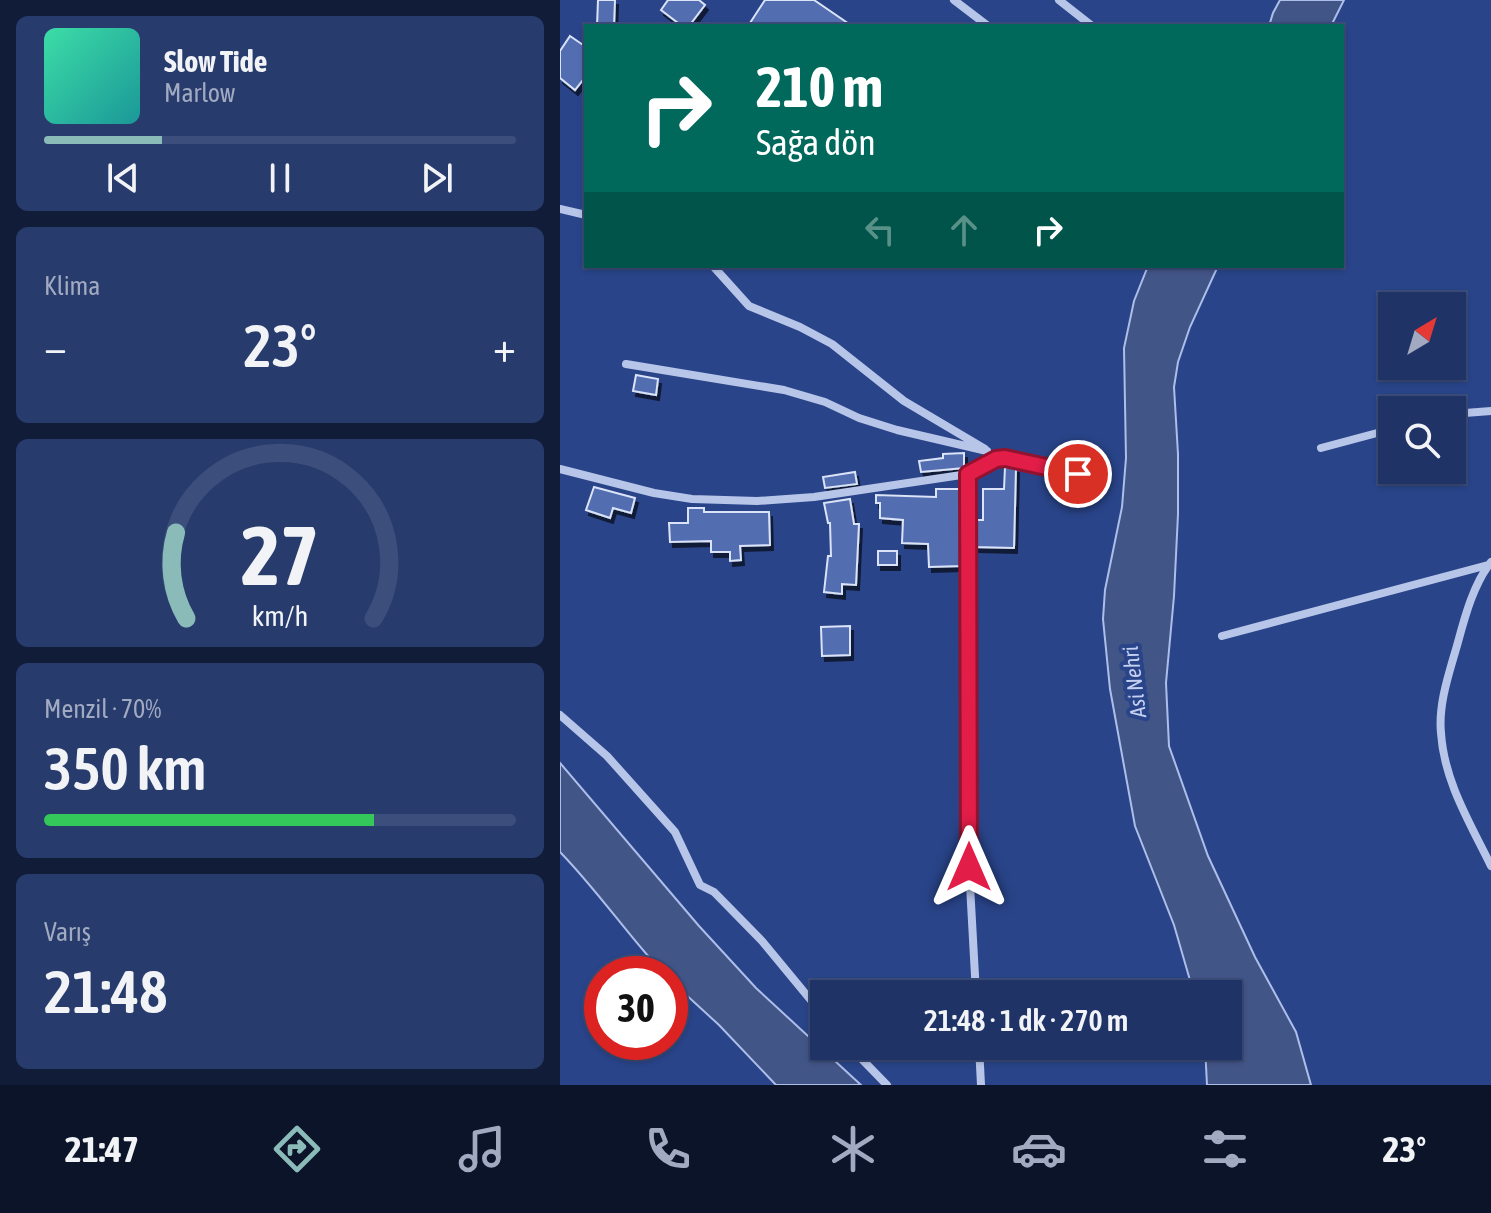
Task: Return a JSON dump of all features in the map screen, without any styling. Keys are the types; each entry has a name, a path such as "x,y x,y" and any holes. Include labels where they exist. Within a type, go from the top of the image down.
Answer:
{"street":[{"path":"954,0 985,24"},
{"path":"1059,0 1089,24"},
{"path":"560,209 584,215"},
{"path":"715,268 749,306 832,344 904,401 979,443 987,451 987,464"},
{"path":"626,364 784,390 897,430 987,451"},
{"path":"1466,413 1491,411"},
{"path":"1321,448 1378,433"},
{"path":"560,469 654,493 692,499 757,501 814,497 968,474 1005,458 1078,474"},
{"path":"968,474 969,867 975,980"},
{"path":"1222,636 1489,564"},
{"path":"1489,564 1463,621 1444,694 1440,731 1449,779 1491,866"},
{"path":"560,715 607,756 675,832 700,885 714,892 762,941 810,999"},
{"path":"863,1060 887,1085"},
{"path":"980,1060 981,1085"}],"water":[{"path":"1280,0 1344,0 1332,24 1270,24"},
{"name":"Asi Nehri","path":"1147,268 1217,268 1190,327 1178,362 1174,387 1178,514 1166,683 1169,746 1208,856 1255,957 1296,1032 1311,1085 1207,1085 1206,1060 1242,1060 1242,980 1190,980 1174,925 1135,826 1110,689 1103,619 1105,590 1122,507 1126,458 1124,348 1134,301"},
{"path":"560,763 699,926 756,988 810,1038 810,1060 834,1060 861,1085 776,1085 688,997 688,956 648,956 560,852"}],"building":[{"path":"598,0 615,0 614,24 597,24"},
{"path":"668,0 699,0 705,5 691,24 679,24 661,10"},
{"path":"765,0 814,0 849,24 749,24"},
{"path":"570,36 584,46 584,79 575,90 560,78 560,51"},
{"path":"636,375 658,379 656,395 633,391"},
{"path":"964,453 964,468 921,472 919,461 943,458 943,454"},
{"path":"1005,467 1016,468 1014,548 975,547 975,520 983,520 983,489 1004,489"},
{"path":"855,472 857,484 825,488 823,477"},
{"path":"594,487 635,498 631,513 613,508 610,518 586,510"},
{"path":"936,489 961,489 961,566 929,567 928,544 902,543 903,520 880,518 880,503 876,503 876,495 936,497"},
{"path":"850,499 854,524 859,524 856,585 842,584 842,594 824,592 828,556 831,556 830,523 824,503"},
{"path":"688,508 704,508 704,512 769,512 770,545 740,546 741,560 730,561 730,552 711,552 711,541 670,542 669,523 688,523"},
{"path":"878,551 897,551 897,565 878,565"},
{"path":"850,626 850,655 822,656 821,627"}],"route":[{"path":"969,867 968,474 996,459 1005,458 1078,474"}]}
